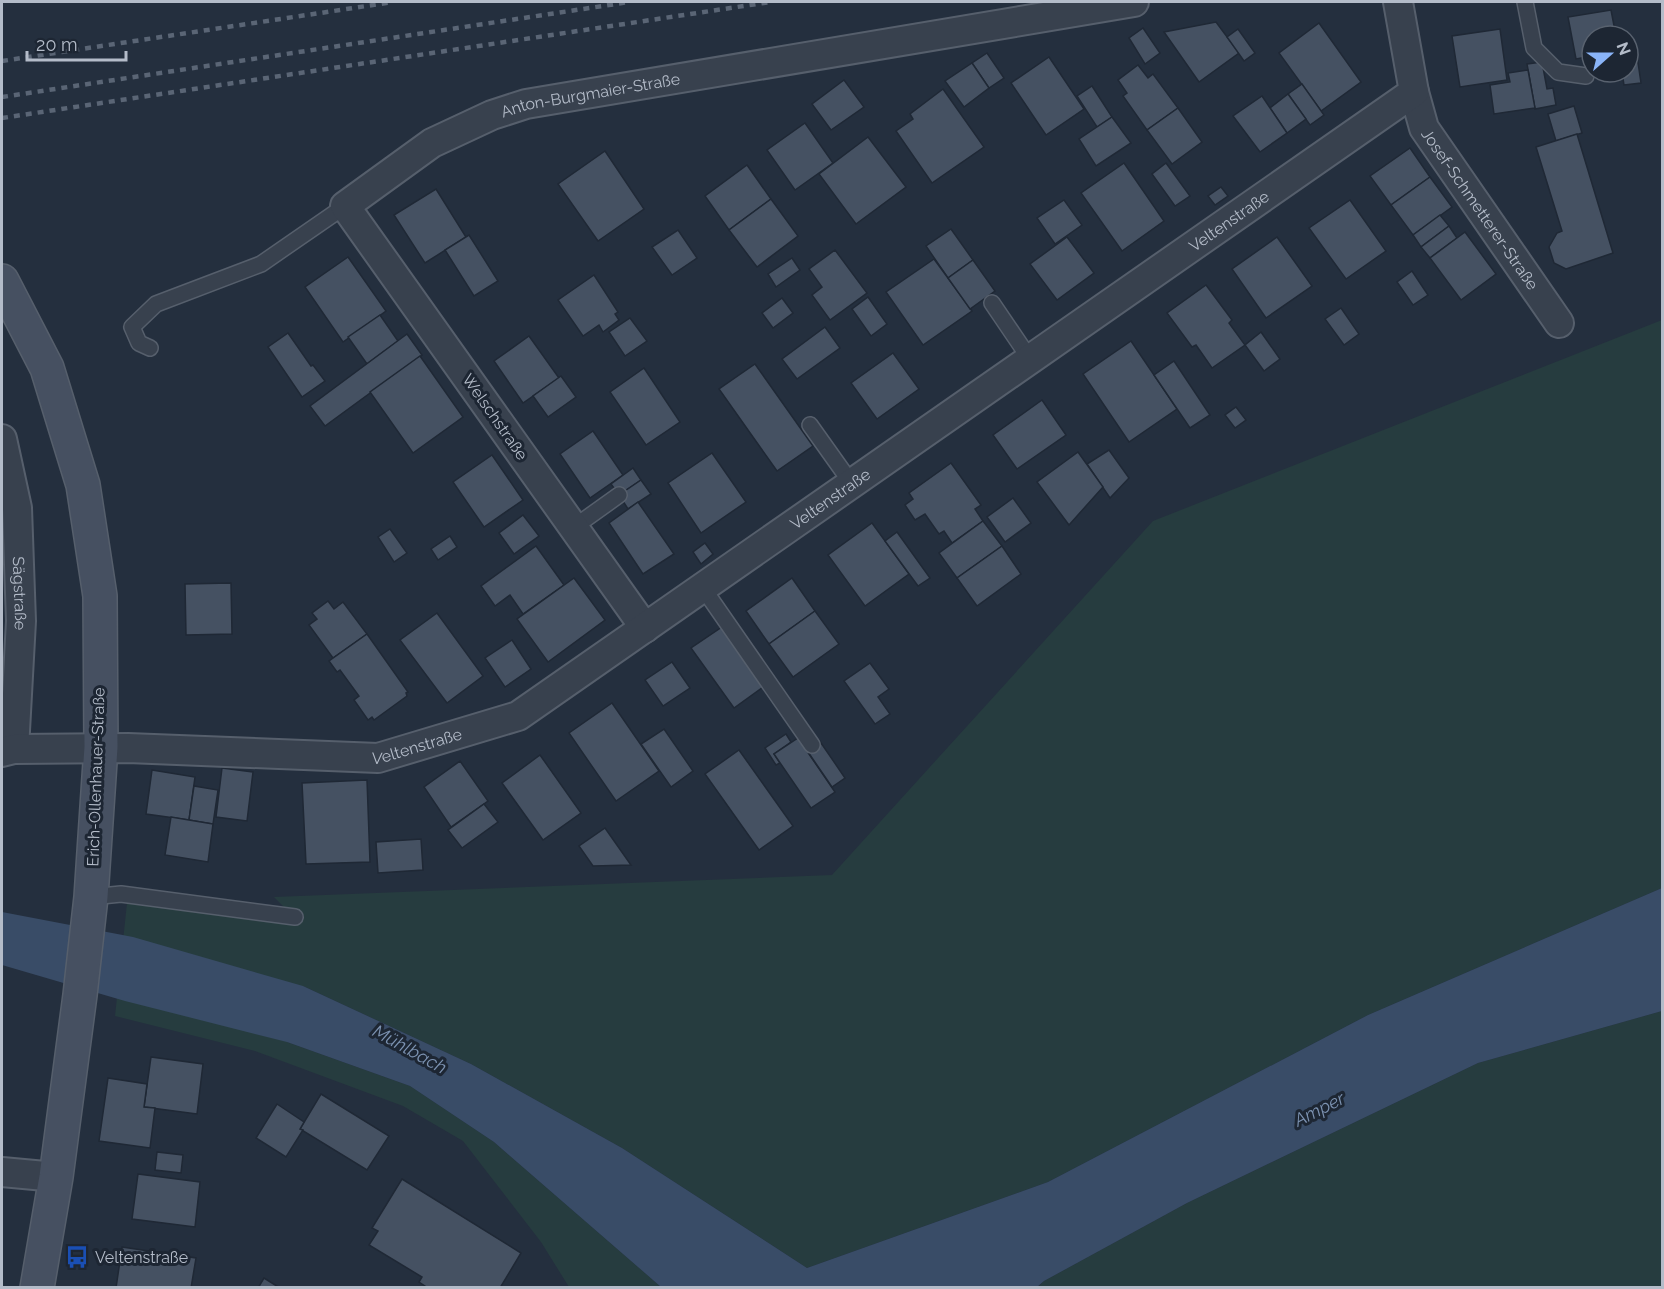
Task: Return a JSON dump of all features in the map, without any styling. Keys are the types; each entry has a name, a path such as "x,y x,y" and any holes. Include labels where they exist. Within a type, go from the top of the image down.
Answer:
{"street":[{"name":"Anton-Burgmaier-Straße","path":"345,206 432,143 492,115 526,104 1134,2"},
{"path":"1398,2 1414,92"},
{"name":"Josef-Schmetterer-Straße","path":"1414,92 1424,128 1559,323"},
{"name":"Veltenstraße","path":"101,747 378,758 518,716 1414,92"},
{"name":"Welschstraße","path":"345,206 645,628"},
{"name":"Erich-Ollenhauer-Straße","path":"2,281 47,368 84,485 100,596 101,747 90,904 57,1177 37,1287"},
{"name":"Sägstraße","path":"2,439 17,508 21,621 8,750 101,747"},
{"path":"2,1172 57,1177"}],"lane":[{"path":"1525,2 1534,48 1558,72 1580,75"},
{"name":"Anton-Burgmaier-Straße","path":"150,348 139,343 132,327 156,304 261,264 345,206"},
{"path":"992,303 1030,359"},
{"path":"810,425 852,484"},
{"path":"573,528 619,495"},
{"path":"703,588 812,745"},
{"path":"90,904 121,894 295,918"}],"green space":[{"path":"1662,320 1662,888 1368,1015 1048,1182 807,1268 622,1148 471,1064 303,986 287,1042 410,1086 494,1142 661,1287 569,1287 541,1242 463,1141 403,1106 255,1051 115,1016 127,903 294,917 274,897 832,875 1153,521"},
{"path":"1662,1011 1662,1287 1037,1288 1044,1281 1187,1203 1478,1063"}],"water":[{"path":"1662,888 1662,1011 1478,1063 1187,1203 1044,1281 1037,1287 661,1287 494,1142 410,1086 287,1042 125,1001 2,965 2,912 133,937 303,986 471,1064 622,1148 807,1268 1048,1182 1368,1015"}],"building":[{"path":"1611,10 1614,24 1580,24 1580,58 1576,59 1568,17"},
{"path":"1216,22 1239,53 1199,82 1164,32"},
{"path":"1319,23 1361,82 1321,111 1279,53"},
{"path":"1143,28 1160,53 1145,64 1129,38"},
{"path":"1238,29 1255,53 1244,61 1227,37"},
{"path":"1500,29 1507,80 1460,87 1452,36"},
{"path":"987,53 1004,78 989,88 972,63"},
{"path":"1049,57 1084,109 1046,135 1011,83"},
{"path":"1542,62 1547,89 1553,88 1556,105 1535,109 1527,64"},
{"path":"972,63 989,88 964,107 945,81"},
{"path":"1138,65 1148,78 1153,74 1178,108 1147,130 1123,96 1127,93 1118,80"},
{"path":"1528,70 1535,108 1494,114 1490,85 1510,82 1508,73"},
{"path":"844,80 864,107 831,130 812,104"},
{"path":"1302,84 1324,115 1310,125 1288,94"},
{"path":"1092,86 1112,117 1097,127 1077,96"},
{"path":"943,89 984,147 932,183 896,131 913,119 910,114"},
{"path":"1288,94 1306,119 1287,133 1270,108"},
{"path":"1262,96 1287,133 1260,152 1233,116"},
{"path":"1574,106 1582,133 1556,141 1548,114"},
{"path":"1178,108 1202,142 1172,164 1147,130"},
{"path":"1112,117 1131,143 1096,166 1079,139"},
{"path":"805,123 833,163 795,190 767,150"},
{"path":"1577,134 1613,253 1566,269 1554,263 1549,247 1557,233 1562,231 1536,147"},
{"path":"868,137 906,187 856,224 819,174"},
{"path":"1410,148 1430,177 1391,205 1370,176"},
{"path":"605,151 644,209 598,241 558,184"},
{"path":"1124,163 1164,221 1122,251 1081,193"},
{"path":"1166,163 1190,196 1175,206 1152,174"},
{"path":"747,165 771,199 729,230 705,196"},
{"path":"1430,177 1452,207 1413,235 1391,205"},
{"path":"1221,187 1228,196 1215,205 1208,196"},
{"path":"436,189 466,237 425,263 394,215"},
{"path":"771,199 798,236 757,267 729,230"},
{"path":"1064,200 1082,225 1055,244 1037,218"},
{"path":"1350,200 1386,251 1346,279 1309,228"},
{"path":"1440,215 1449,226 1421,247 1413,235"},
{"path":"1449,226 1457,238 1430,258 1421,247"},
{"path":"951,229 973,260 948,278 926,246"},
{"path":"678,230 697,258 672,275 652,247"},
{"path":"1465,232 1496,274 1461,300 1430,258"},
{"path":"469,235 498,281 474,296 445,250"},
{"path":"1067,237 1094,273 1057,300 1030,264"},
{"path":"1277,237 1312,286 1266,318 1232,269"},
{"path":"835,250 867,293 830,320 812,295 822,287 809,269"},
{"path":"348,257 386,311 343,342 305,287"},
{"path":"792,258 800,270 776,287 768,274"},
{"path":"934,259 972,311 923,345 886,292"},
{"path":"973,260 995,291 970,309 948,278"},
{"path":"1412,271 1428,295 1413,305 1397,282"},
{"path":"594,275 618,312 615,314 619,320 603,332 599,325 583,336 558,300"},
{"path":"1206,285 1232,320 1229,323 1245,345 1212,368 1196,345 1192,347 1167,313"},
{"path":"868,297 887,324 871,336 852,309"},
{"path":"782,298 793,313 773,328 762,313"},
{"path":"1341,308 1359,334 1344,345 1325,319"},
{"path":"380,315 398,341 367,364 348,337"},
{"path":"630,318 647,341 625,356 609,332"},
{"path":"825,327 840,348 797,379 782,359"},
{"path":"1261,332 1280,359 1264,371 1245,345"},
{"path":"288,333 311,366 313,365 325,381 302,397 268,347"},
{"path":"407,334 422,355 325,426 310,406"},
{"path":"529,336 559,378 523,403 494,361"},
{"path":"1131,341 1177,409 1129,442 1083,374"},
{"path":"893,353 919,389 877,419 851,383"},
{"path":"420,356 463,417 413,453 370,392"},
{"path":"1174,361 1210,415 1190,428 1154,375"},
{"path":"755,364 813,446 777,471 719,389"},
{"path":"644,368 680,422 646,445 610,392"},
{"path":"561,376 576,397 548,417 533,396"},
{"path":"1042,400 1066,435 1017,469 993,435"},
{"path":"1236,407 1246,420 1235,428 1225,415"},
{"path":"593,431 623,475 590,498 560,454"},
{"path":"1109,450 1129,478 1110,498 1087,464"},
{"path":"1078,452 1103,487 1069,525 1037,482"},
{"path":"712,453 746,502 701,533 668,483"},
{"path":"492,455 523,500 484,527 453,482"},
{"path":"951,463 981,505 975,509 983,521 952,543 944,531 939,534 925,514 915,520 905,505 913,499 909,493"},
{"path":"633,468 641,480 619,495 611,484"},
{"path":"641,480 651,494 628,509 619,495"},
{"path":"1013,498 1031,523 1005,542 987,517"},
{"path":"638,502 674,554 643,574 609,523"},
{"path":"523,515 539,536 514,554 499,533"},
{"path":"983,521 1002,546 957,578 939,553"},
{"path":"872,523 909,574 865,606 828,555"},
{"path":"390,529 407,553 394,562 378,537"},
{"path":"897,532 930,578 918,586 885,541"},
{"path":"450,536 457,547 438,560 431,549"},
{"path":"705,543 713,554 701,564 693,552"},
{"path":"536,546 564,585 523,614 510,595 495,606 481,586"},
{"path":"1002,546 1021,574 977,606 957,578"},
{"path":"574,578 605,620 548,662 517,619"},
{"path":"792,578 815,611 769,644 746,611"},
{"path":"231,583 232,634 186,635 185,584"},
{"path":"328,601 334,609 343,602 367,634 333,658 309,625 317,619 312,613"},
{"path":"815,611 839,644 793,677 769,644"},
{"path":"437,613 483,676 447,703 400,640"},
{"path":"725,625 766,685 734,708 691,648"},
{"path":"367,634 408,692 407,696 374,720 372,717 368,720 354,700 359,696 340,670 337,672 329,661"},
{"path":"512,640 531,669 505,687 485,658"},
{"path":"672,662 690,688 663,706 645,680"},
{"path":"870,663 889,689 878,697 890,714 875,724 844,681"},
{"path":"612,703 659,771 616,801 569,733"},
{"path":"664,729 693,771 671,787 641,744"},
{"path":"786,734 791,742 774,754 780,763 776,765 765,748"},
{"path":"798,738 835,792 811,808 774,754"},
{"path":"819,740 845,778 832,787 806,749"},
{"path":"739,750 793,826 759,850 705,774"},
{"path":"540,755 581,813 543,840 502,783"},
{"path":"460,761 488,801 451,827 424,787"},
{"path":"222,768 253,772 247,821 216,817"},
{"path":"152,770 195,777 189,820 146,814"},
{"path":"367,780 370,862 306,864 302,783"},
{"path":"194,786 218,790 213,824 189,820"},
{"path":"484,804 498,822 462,848 448,830"},
{"path":"171,817 213,824 208,862 165,855"},
{"path":"605,828 631,865 593,866 579,846"},
{"path":"421,839 423,870 378,873 376,842"},
{"path":"151,1057 203,1064 197,1114 144,1107"},
{"path":"108,1078 147,1084 144,1107 155,1108 150,1148 99,1141"},
{"path":"321,1094 389,1136 367,1170 300,1129"},
{"path":"277,1104 304,1122 300,1129 303,1130 286,1157 256,1138"},
{"path":"157,1152 183,1155 181,1173 155,1170"},
{"path":"138,1174 200,1182 195,1227 132,1219"},
{"path":"402,1179 521,1253 500,1288 428,1288 419,1282 422,1277 369,1245 378,1231 372,1228"},
{"path":"122,1247 196,1258 191,1288 116,1288"},
{"path":"264,1278 280,1288 258,1288"}],"railway":[{"path":"2,61 393,2"},
{"path":"2,97 629,2"},
{"path":"2,118 770,2"}],"place":[{"name":"Veltenstraße","path":"77,1257"}],"water label":[{"name":"Mühlbach","path":"410,1049"},
{"name":"Amper","path":"1319,1109"}]}
